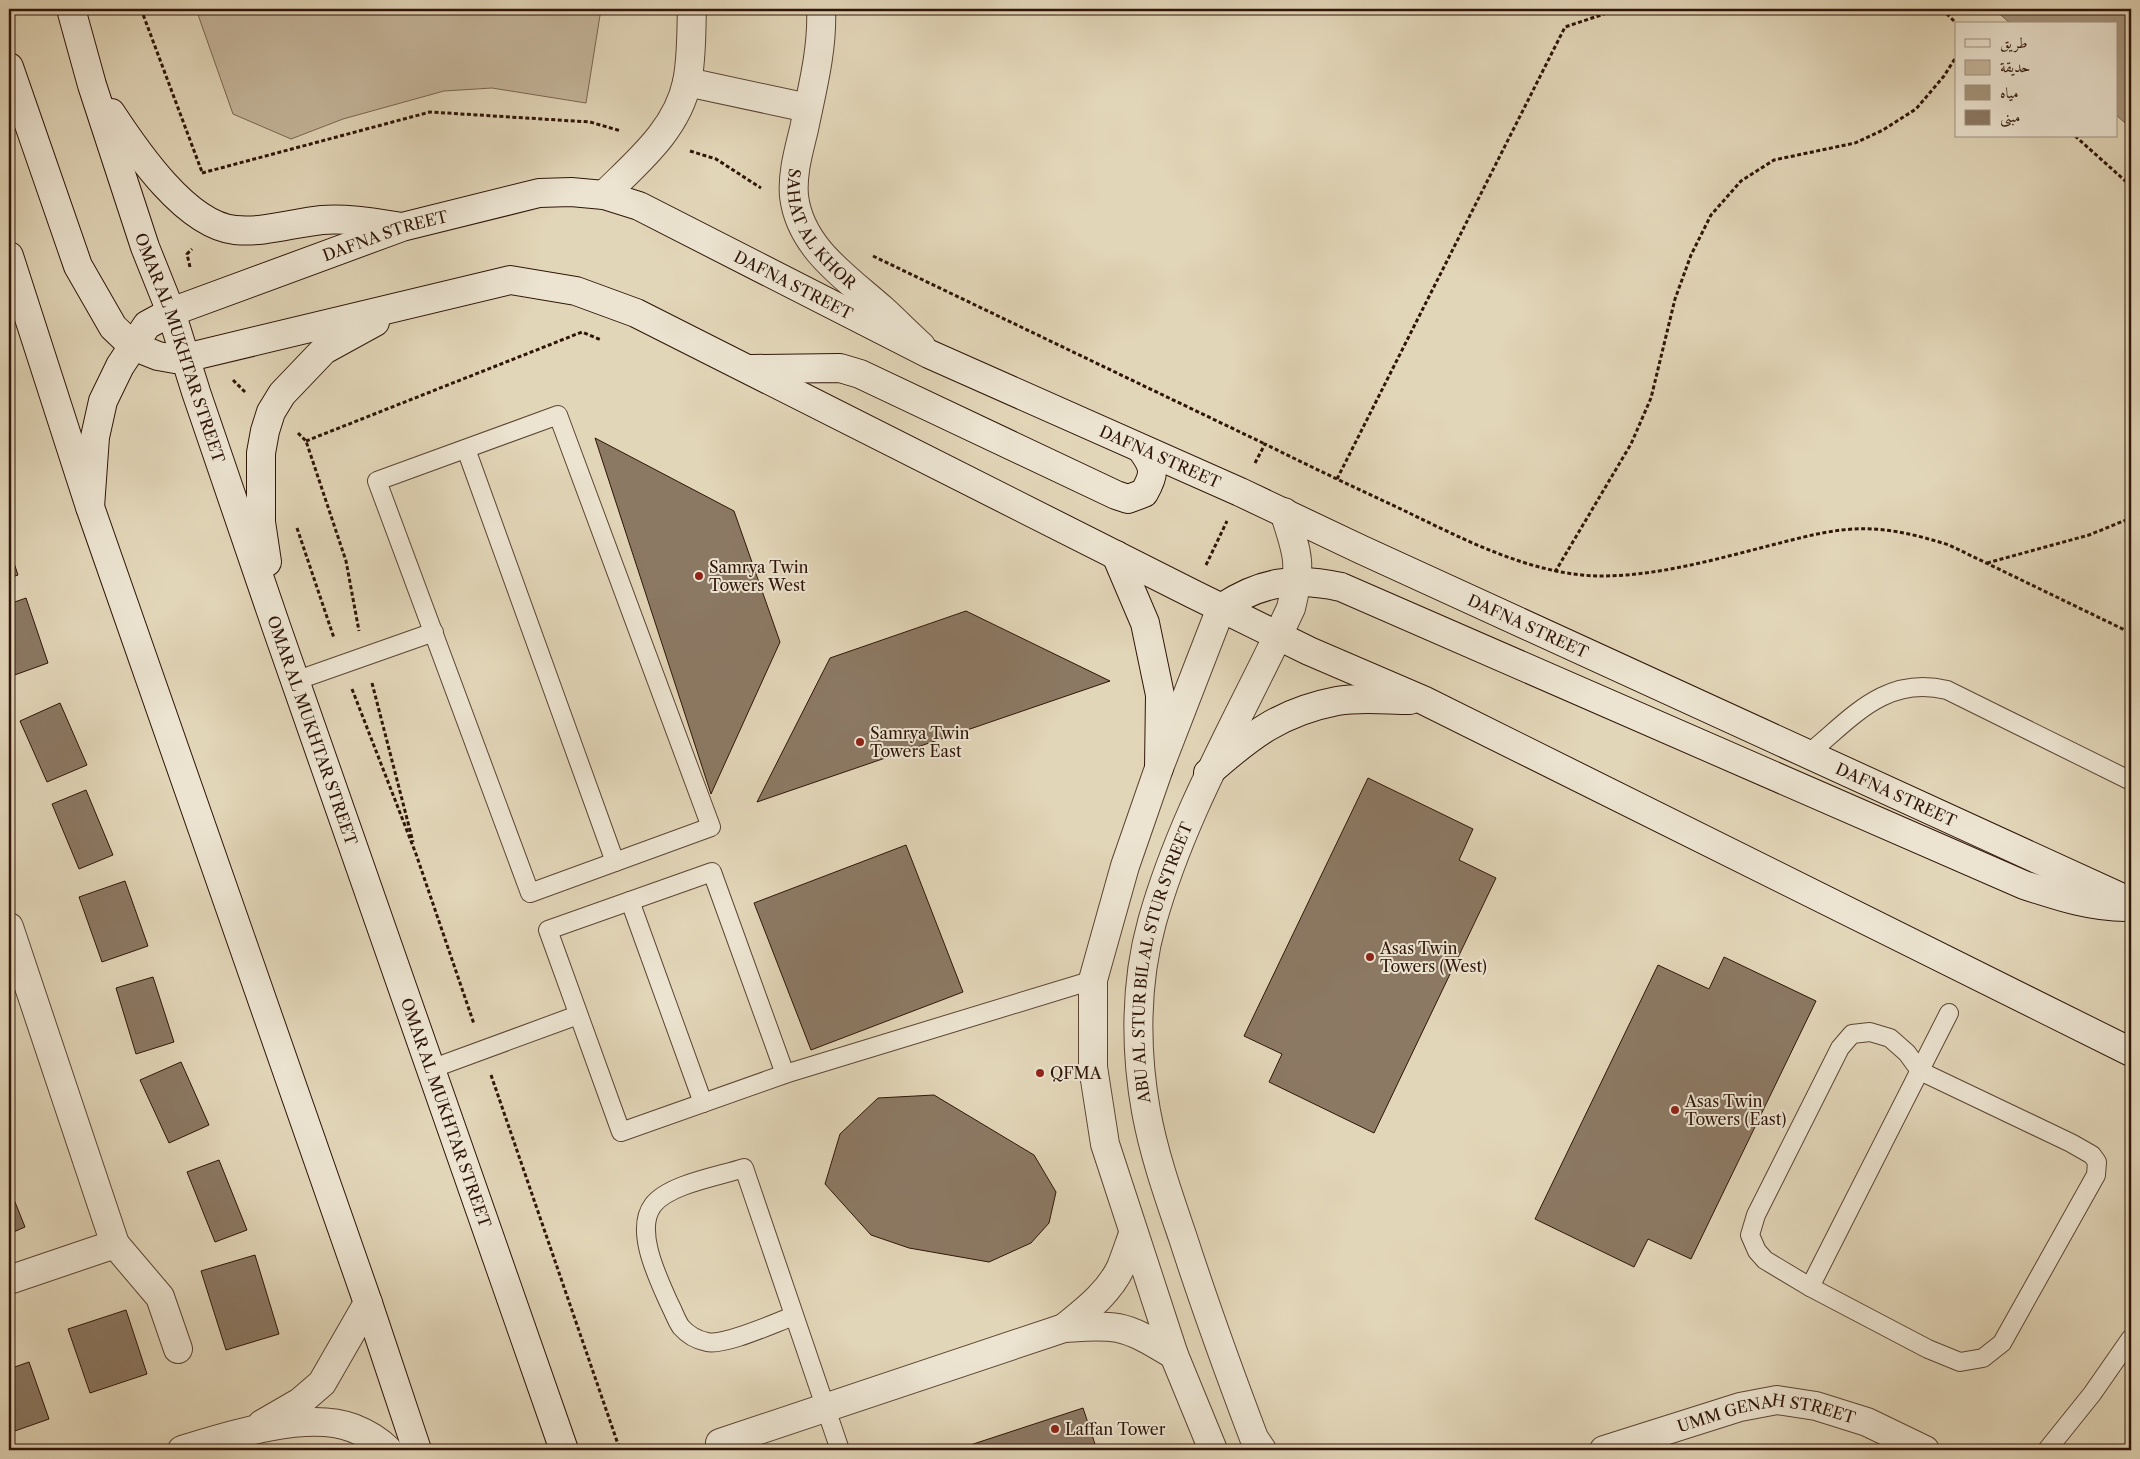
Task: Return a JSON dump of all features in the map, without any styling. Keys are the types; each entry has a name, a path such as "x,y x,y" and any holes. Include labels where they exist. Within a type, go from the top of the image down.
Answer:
{"main road":[{"name":"OMAR AL MUKHTAR STREET","path":"71,9 92,85 145,247 171,312 277,629 564,1450"},
{"path":"604,195 662,135 679,107 687,82 692,9"},
{"name":"SAHAT AL KHOR","path":"821,9 822,25 795,170 794,196 805,231 821,254 930,354"},
{"path":"9,68 78,266 113,327 132,346 158,356 175,359 185,358 510,280 576,291 636,313 1221,608 1278,636 1423,700 2131,1052"},
{"path":"687,82 808,108"},
{"path":"92,85 133,146 162,181 200,216 214,223 233,230 255,230 322,220 364,221 402,227"},
{"name":"DAFNA STREET","path":"90,507 95,438 103,401 132,346 147,325 171,312 402,227 539,193 571,192 604,195 639,206 930,354 1284,512 2131,902"},
{"path":"9,256 90,507 368,1303 416,1450"},
{"path":"277,629 261,522 261,453 264,431 272,412 282,394 324,350 415,303"},
{"path":"748,369 840,368 860,374 1128,499 1144,493 1153,478 1150,461 1142,450"},
{"name":"ABU AL STUR BIL AL STUR STREET","path":"1262,1450 1254,1438 1213,1330 1160,1167 1146,1111 1139,1052 1138,1016 1152,924 1166,879 1208,774 1291,608 1298,581 1298,560 1284,512"},
{"path":"1116,555 1145,623 1147,632 1160,695 1160,768"},
{"path":"1213,1450 1174,1355 1105,1144 1093,1067 1093,980 1125,866 1221,608 1254,589 1279,583 1298,581 1318,582 1341,587 2024,885 2069,900 2107,907 2131,907"},
{"path":"1208,774 1238,746 1270,724 1301,711 1338,701 1423,700"},
{"path":"9,927 115,1244 160,1297 178,1349"},
{"path":"1064,1328 1092,1306 1104,1292 1120,1270 1133,1234"},
{"path":"9,1280 115,1244"},
{"path":"254,1428 300,1402 322,1383 368,1303"},
{"path":"720,1443 1064,1328 1099,1326 1120,1328 1174,1355"},
{"name":"UMM GENAH STREET","path":"1604,1450 1740,1407 1777,1400 1816,1406 1867,1422 1925,1450"},
{"path":"182,1450 254,1428 320,1421 353,1427 388,1450"}],"lane":[{"path":"558,415 711,827 530,893 378,481 466,449 558,415"},
{"path":"466,449 615,862"},
{"path":"295,681 434,632"},
{"path":"1808,754 1881,696 1896,689 1930,686 1947,690 2131,781"},
{"path":"785,1074 712,872 548,930 621,1132 785,1074 1093,980"},
{"path":"630,901 703,1103"},
{"path":"1810,1287 1949,1013"},
{"path":"431,1069 578,1015"},
{"path":"1870,1032 1890,1038 1907,1053 1920,1071 2071,1143 2092,1155 2097,1162 2096,1175 2090,1188 2002,1343 1983,1358 1960,1362 1936,1352 1810,1287 1765,1260 1757,1251 1750,1235 1756,1215 1840,1048 1852,1034 1870,1032"},
{"path":"794,1316 726,1341 708,1342 693,1338 680,1326 653,1264 647,1239 646,1222 653,1205 671,1190 744,1168 840,1450"},
{"path":"2047,1450 2092,1394 2131,1338"}],"path":[{"path":"142,9 202,173 214,223 205,237 187,254 202,301"},
{"path":"1338,479 1565,27 1619,9"},
{"path":"1942,9 1955,22"},
{"path":"1555,572 1631,444 1651,398 1675,299 1691,255 1711,215 1741,181 1774,160 1855,143 1883,130 1916,108 1944,76 1955,59"},
{"path":"2077,138 2131,186"},
{"path":"306,441 582,332 601,340"},
{"path":"217,350 234,382 272,412 284,419 306,441 346,561 365,656 416,854 620,1450"},
{"path":"1193,594 1240,492 1265,444 1446,531 1500,553 1555,572 1601,576 1643,573 1690,566 1822,532 1854,529 1888,530 1919,536 1949,545 2131,633"},
{"path":"1987,563 2090,536 2131,518"}],"green space":[{"path":"196,9 601,9 586,103 492,88 444,91 343,119 291,139 233,114"}],"water":[{"path":"1994,9 2131,9 2131,128 2118,117 2118,22 2009,22"}],"building":[{"name":"Samrya Twin Towers West","path":"595,438 734,511 780,642 711,794"},
{"path":"9,548 18,575 9,578"},
{"path":"26,598 48,663 9,677 9,604"},
{"name":"Samrya Twin Towers East","path":"966,611 1110,681 757,802 830,658"},
{"path":"60,703 87,765 47,782 20,721"},
{"name":"Asas Twin Towers (West)","path":"1368,778 1473,829 1459,860 1496,878 1374,1133 1269,1082 1282,1054 1244,1036"},
{"path":"86,790 113,855 79,869 52,804"},
{"path":"906,845 963,992 811,1050 754,903"},
{"path":"125,881 148,946 102,962 79,897"},
{"name":"Asas Twin Towers (East)","path":"1724,957 1816,1001 1691,1259 1648,1239 1634,1267 1535,1219 1658,965 1709,989"},
{"path":"153,977 174,1042 136,1054 116,988"},
{"path":"181,1062 209,1125 169,1143 140,1080"},
{"path":"934,1095 1034,1155 1056,1192 1049,1223 1031,1243 989,1262 909,1248 871,1235 825,1184 840,1134 878,1098"},
{"path":"219,1160 247,1230 215,1242 187,1172"},
{"path":"9,1187 25,1227 9,1234"},
{"path":"255,1255 279,1334 226,1350 201,1271"},
{"path":"126,1310 147,1374 90,1393 68,1329"},
{"path":"29,1362 49,1419 9,1433 9,1369"},
{"name":"Laffan Tower","path":"1083,1408 1097,1450 955,1450"}],"place":[{"name":"Samrya Twin Towers West","path":"699,576"},
{"name":"Samrya Twin Towers East","path":"860,742"},
{"name":"Asas Twin Towers (West)","path":"1370,957"},
{"name":"QFMA","path":"1040,1073"},
{"name":"Asas Twin Towers (East)","path":"1675,1110"},
{"name":"Laffan Tower","path":"1055,1429"}]}
